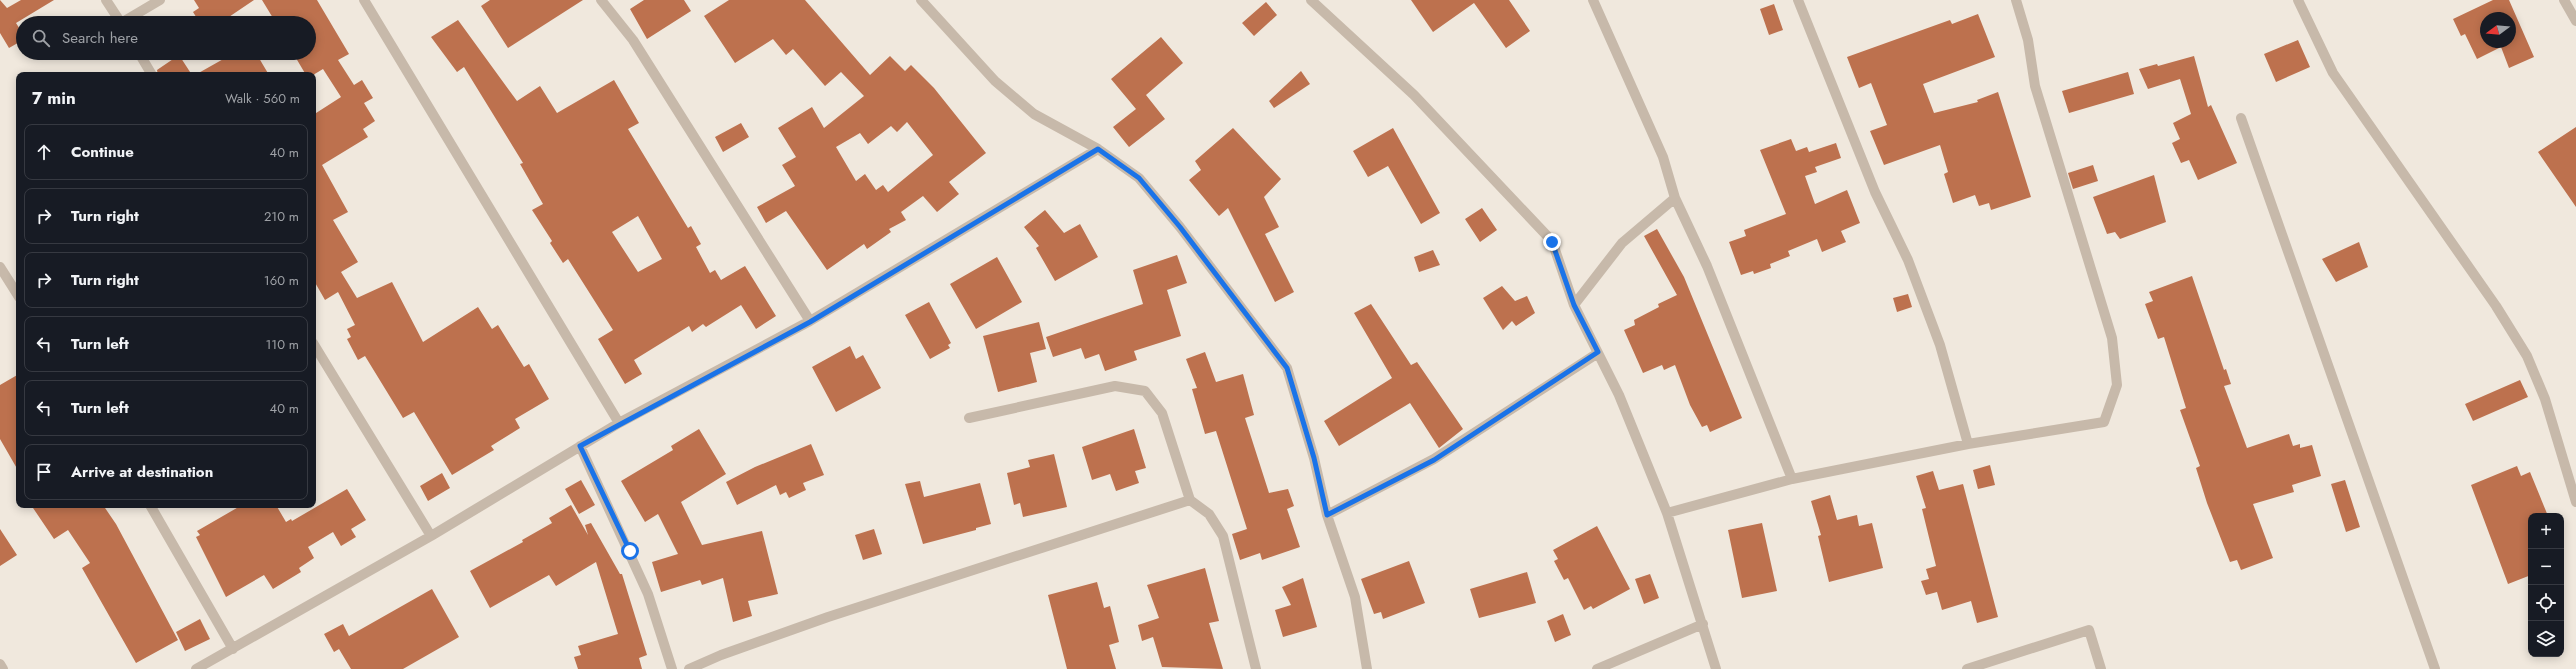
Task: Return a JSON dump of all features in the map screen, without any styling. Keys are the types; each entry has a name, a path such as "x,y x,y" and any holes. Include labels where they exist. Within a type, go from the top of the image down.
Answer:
{"street":[{"path":"106,0 116,16"},
{"path":"133,16 160,0"},
{"path":"364,0 619,424"},
{"path":"601,0 633,40 810,322"},
{"path":"921,0 1006,90 1034,114 1098,149 1139,178 1180,227 1287,368 1314,458 1327,515 1355,597 1367,669"},
{"path":"1311,0 1414,96 1552,242 1574,305 1619,395 1667,513 1716,669"},
{"path":"1593,0 1663,157 1675,198 1707,266 1792,479"},
{"path":"1798,0 1875,192 1908,260 1940,345 1968,444"},
{"path":"1667,513 1792,479 1968,444 2104,422 2117,385 2112,338 2035,86 2028,40 2016,0"},
{"path":"2298,0 2333,73 2496,306 2527,356 2545,399 2576,502"},
{"path":"2564,0 2576,21"},
{"path":"143,60 150,72"},
{"path":"2241,118 2435,669"},
{"path":"196,669 431,536 580,446 810,322 1098,149"},
{"path":"1574,305 1622,243 1675,198"},
{"path":"0,267 16,292"},
{"path":"316,348 431,536"},
{"path":"1327,515 1434,460 1598,352"},
{"path":"970,418 1115,386 1145,391 1162,413 1190,500 1208,514 1223,536 1256,669"},
{"path":"580,446 648,594 672,669"},
{"path":"689,669 721,655 828,617 1190,500"},
{"path":"152,508 233,649"},
{"path":"1598,669 1703,624"},
{"path":"1967,669 2089,630 2101,669"},
{"path":"0,664 3,669"}],"building":[{"path":"0,0 7,8 21,0 54,0 28,16 16,16 16,44 9,48 0,33"},
{"path":"194,0 254,0 230,16 196,16 193,12 199,8"},
{"path":"262,0 317,0 349,54 338,60 354,85 362,80 373,98 364,103 375,121 363,129 368,137 322,165 348,212 333,220 358,262 341,272 357,298 392,282 423,342 478,307 492,329 498,325 524,367 529,364 549,399 515,419 520,428 491,446 494,450 452,475 414,412 403,418 365,356 358,360 347,339 351,337 347,329 355,325 338,292 325,300 316,284 316,113 341,97 323,69 316,73 304,72 297,60 316,60 316,16 272,16"},
{"path":"490,0 583,0 508,48 481,6"},
{"path":"644,0 684,0 691,11 647,39 630,9"},
{"path":"729,0 805,0 870,75 890,56 905,71 911,65 934,88 986,153 949,182 959,194 937,212 923,196 901,212 906,220 889,229 891,232 867,249 864,244 827,270 786,211 766,223 757,207 795,186 782,165 796,157 778,128 812,107 824,128 864,96 841,72 825,86 793,49 786,55 773,39 735,63 704,16","holes":["907,122 933,155 888,192 883,185 876,190 865,174 856,181 836,147 860,133 868,144 891,126 897,132"]},
{"path":"1411,0 1509,0 1530,31 1506,48 1474,3 1433,32"},
{"path":"2493,0 2509,0 2514,12 2480,12 2480,48 2499,48 2477,59 2465,34 2461,36 2453,19"},
{"path":"1266,2 1277,15 1254,36 1242,23"},
{"path":"1774,4 1783,30 1769,35 1760,9"},
{"path":"1978,14 1995,57 1923,84 1934,113 1978,102 1977,100 1998,92 2031,197 1991,210 1989,203 1979,206 1975,195 1953,203 1944,174 1948,172 1940,145 1884,165 1870,131 1887,125 1871,83 1859,88 1847,57 1950,20 1952,24"},
{"path":"2516,16 2534,57 2509,68 2501,48 2516,48"},
{"path":"458,20 517,101 540,86 557,113 614,80 639,123 628,129 688,228 691,226 701,244 696,247 710,273 715,270 721,280 745,266 776,316 756,329 741,305 706,327 703,324 692,332 689,326 634,360 642,374 625,384 598,339 613,330 568,259 563,263 550,243 552,241 532,210 543,204 520,164 523,163 464,67 457,72 431,37","holes":["638,216 662,259 638,272 612,232"]},
{"path":"1161,37 1183,63 1146,95 1165,119 1129,147 1113,127 1136,109 1111,79"},
{"path":"2298,40 2310,67 2276,82 2264,54"},
{"path":"2194,56 2208,107 2211,105 2237,163 2198,180 2189,160 2181,163 2172,143 2180,139 2173,123 2191,114 2180,79 2148,89 2139,69 2157,64 2158,66"},
{"path":"172,60 182,60 190,72 157,72 157,70"},
{"path":"222,60 260,60 267,72 200,72"},
{"path":"1301,71 1310,84 1274,108 1269,101"},
{"path":"2128,72 2134,94 2069,113 2062,91"},
{"path":"741,123 749,137 723,152 715,137"},
{"path":"2576,127 2576,207 2538,152"},
{"path":"1233,128 1281,179 1264,197 1279,227 1265,234 1294,292 1275,302 1228,208 1219,216 1189,180 1201,170 1195,161"},
{"path":"1393,128 1440,213 1421,224 1388,166 1368,177 1353,151"},
{"path":"1791,139 1796,151 1807,147 1809,152 1836,143 1841,158 1815,167 1817,172 1805,176 1815,204 1847,190 1860,223 1841,231 1846,242 1822,252 1817,239 1788,251 1790,256 1770,264 1771,268 1754,274 1753,271 1741,275 1729,242 1746,236 1744,230 1786,214 1760,150"},
{"path":"2093,165 2098,181 2073,189 2068,173"},
{"path":"2154,175 2166,222 2120,239 2115,232 2107,234 2093,197"},
{"path":"1482,208 1497,230 1480,242 1465,219"},
{"path":"1045,210 1064,233 1080,224 1098,257 1055,281 1036,248 1039,246 1024,227"},
{"path":"1657,229 1684,277 1742,418 1710,432 1707,425 1702,427 1690,405 1675,365 1664,370 1662,365 1643,373 1624,330 1635,325 1634,320 1659,307 1658,304 1677,295 1644,236"},
{"path":"2359,242 2368,267 2336,282 2322,259"},
{"path":"1433,250 1440,265 1419,272 1414,257"},
{"path":"1177,255 1187,283 1167,290 1181,336 1134,351 1137,360 1105,371 1099,354 1085,359 1081,348 1053,357 1046,337 1143,304 1133,270"},
{"path":"997,257 1022,302 976,329 950,284"},
{"path":"2192,276 2224,370 2226,369 2231,384 2224,386 2247,448 2289,434 2293,446 2300,444 2300,448 2312,445 2321,476 2292,485 2294,492 2253,504 2273,558 2241,570 2237,560 2230,562 2207,503 2196,468 2200,466 2180,410 2186,408 2164,337 2158,339 2145,304 2153,301 2149,292"},
{"path":"1502,286 1515,301 1527,296 1535,313 1516,326 1512,321 1503,330 1483,298"},
{"path":"1908,294 1912,307 1897,312 1893,298"},
{"path":"929,302 951,343 948,345 950,348 930,359 905,315"},
{"path":"1371,304 1411,365 1417,362 1463,429 1439,448 1410,403 1339,446 1324,421 1392,378 1354,313"},
{"path":"1039,322 1046,349 1030,353 1037,382 998,392 983,336"},
{"path":"850,346 856,359 863,355 881,388 836,412 812,367"},
{"path":"1205,352 1216,382 1243,374 1254,415 1245,418 1269,493 1288,489 1294,506 1287,509 1300,547 1262,560 1260,553 1240,560 1232,534 1247,529 1216,431 1205,434 1192,389 1197,388 1186,359"},
{"path":"16,376 16,467 0,439 0,385"},
{"path":"2520,380 2528,397 2473,421 2465,404"},
{"path":"699,429 726,474 681,502 702,545 762,531 778,594 748,601 752,616 733,622 723,578 702,585 700,580 661,592 652,562 678,554 658,514 645,522 621,481 673,450 671,446"},
{"path":"1134,429 1146,468 1135,471 1139,483 1116,491 1110,474 1092,480 1082,447"},
{"path":"811,444 824,475 803,483 806,490 789,498 786,492 780,495 776,485 737,505 726,482 755,467"},
{"path":"1054,454 1067,507 1023,517 1020,503 1014,505 1007,473 1030,467 1028,460"},
{"path":"1990,465 1995,485 1978,489 1973,470"},
{"path":"2517,466 2521,476 2530,472 2547,513 2528,513 2528,576 2508,584 2471,485"},
{"path":"1933,471 1939,490 1963,484 1998,617 1977,623 1971,601 1942,610 1937,592 1926,595 1921,581 1929,579 1926,569 1936,566 1922,509 1926,508 1916,476"},
{"path":"442,473 450,488 428,501 420,486"},
{"path":"581,480 595,505 579,514 565,489"},
{"path":"2345,480 2360,527 2346,532 2331,484"},
{"path":"920,481 924,497 980,483 991,524 976,528 976,530 923,544 905,484"},
{"path":"347,489 366,520 351,529 356,537 341,546 333,532 308,547 314,558 299,568 301,572 273,589 264,575 226,597 196,537 200,535 197,531 237,508 278,508 286,522 291,519 292,521"},
{"path":"1830,495 1837,520 1857,515 1859,526 1872,523 1883,568 1829,582 1818,536 1821,535 1811,501"},
{"path":"571,505 588,535 585,525 591,523 620,574 622,574 647,655 639,658 642,669 578,669 574,657 581,655 578,646 618,634 596,562 556,586 549,575 490,608 470,571 523,542 522,540 552,523 549,518"},
{"path":"33,508 105,508 116,524 178,640 136,663 82,568 90,563 68,530 54,539"},
{"path":"1762,523 1777,591 1742,598 1728,530"},
{"path":"1597,526 1630,589 1593,609 1591,606 1584,610 1568,578 1564,580 1554,561 1558,559 1553,550"},
{"path":"0,529 17,555 0,566"},
{"path":"874,529 882,554 863,560 855,535"},
{"path":"1409,561 1425,603 1383,619 1381,612 1374,614 1361,579"},
{"path":"1205,568 1219,621 1209,623 1223,669 1162,667 1153,637 1142,641 1138,625 1159,618 1147,585"},
{"path":"1527,572 1536,603 1479,618 1470,589"},
{"path":"1650,574 1659,598 1644,604 1635,579"},
{"path":"1303,578 1317,627 1283,637 1275,610 1291,605 1282,587"},
{"path":"1097,582 1104,608 1110,606 1119,642 1109,645 1116,669 1067,669 1048,595"},
{"path":"432,589 459,637 403,669 351,669 339,649 334,652 324,634 343,624 349,636"},
{"path":"1563,614 1571,635 1555,642 1547,621"},
{"path":"200,619 210,639 185,651 176,632"}],"route":[{"path":"630,551 580,446 810,322 1098,149 1139,178 1180,227 1287,368 1314,458 1327,515 1434,460 1598,352 1574,305 1552,242"}]}
